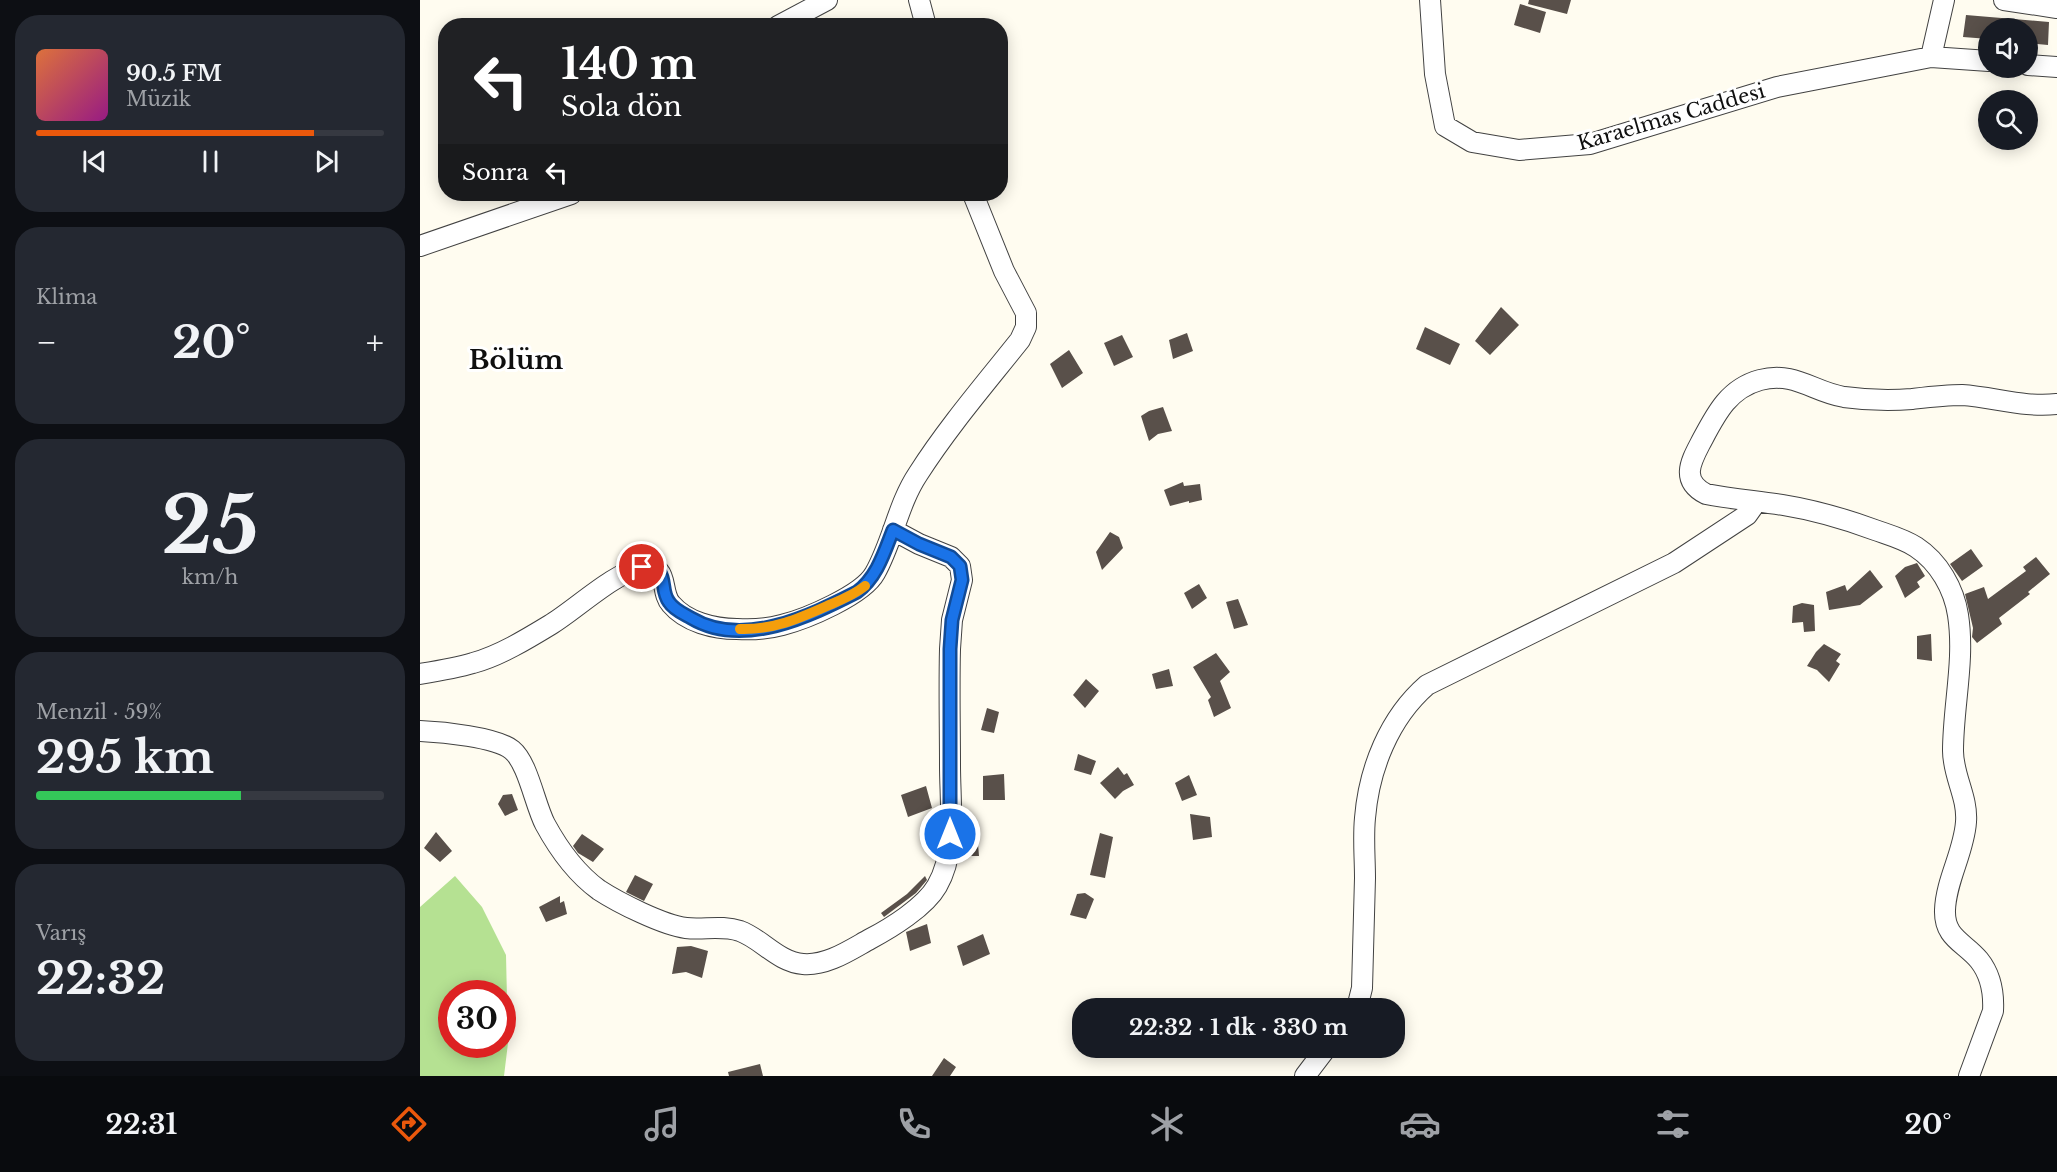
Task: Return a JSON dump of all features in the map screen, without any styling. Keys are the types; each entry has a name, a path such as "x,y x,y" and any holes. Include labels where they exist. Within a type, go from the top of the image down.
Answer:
{"street":[{"path":"793,18 827,0"},
{"path":"919,0 924,18"},
{"name":"Karaelmas Caddesi","path":"1430,0 1435,74 1445,126 1472,142 1519,150 1590,144 1777,87 1931,57 1978,60"},
{"path":"1931,57 1944,0"},
{"path":"2004,0 2057,8"},
{"path":"2038,65 2057,68"},
{"path":"420,246 551,201"},
{"path":"420,674 475,663 502,651 564,616 625,572 642,567 655,569 660,573 666,597 678,610 704,625 722,628 746,630 793,622 865,586 876,572 918,473 1020,340 1026,327 1024,307 1004,271 976,201"},
{"path":"1969,1076 1993,1011 1994,1002 1991,984 1983,967 1978,959 1956,941 1945,917 1947,899 1967,820 1965,799 1956,771 1953,751 1960,642 1958,614 1949,587 1935,564 1906,541 1812,510 1706,494 1696,487 1690,471 1691,460 1721,405 1738,390 1759,380 1790,378 1840,396 1863,399 1959,395 2030,405 2057,404"},
{"path":"1360,998 1362,988 1364,841 1367,802 1370,784 1388,734 1405,706 1426,685 1674,563 1747,515 1754,502"},
{"path":"420,731 453,733 500,744 512,750 521,760 544,824 577,871 600,890 671,925 694,929 722,927 738,930 796,963 812,964 830,960 874,937 923,904 938,886 950,834 950,649 952,620 962,571 951,557 893,530"},
{"path":"1305,1076 1318,1058"}],"green space":[{"path":"455,876 482,907 506,955 507,980 438,980 438,1058 506,1058 504,1076 420,1076 420,907"}],"building":[{"path":"1529,0 1571,0 1567,14 1528,4"},
{"path":"1520,4 1546,12 1540,33 1514,25"},
{"path":"1966,15 2002,18 1978,18 1978,38 1963,37"},
{"path":"2038,21 2049,22 2048,45 2038,44"},
{"path":"1501,307 1519,325 1490,355 1475,341"},
{"path":"1425,327 1460,344 1450,365 1416,349"},
{"path":"1187,333 1193,351 1173,359 1169,340"},
{"path":"1122,335 1133,357 1114,366 1104,343"},
{"path":"1069,350 1083,373 1062,388 1050,364"},
{"path":"1163,407 1172,431 1158,434 1149,441 1141,416"},
{"path":"1183,482 1184,486 1200,484 1202,500 1170,506 1164,490"},
{"path":"1110,532 1119,537 1123,548 1102,570 1096,552"},
{"path":"1971,549 1983,566 1962,581 1950,564"},
{"path":"2036,557 2050,574 2028,592 2030,594 1999,618 2002,624 1977,643 1972,637 1973,628 1965,594 1984,587 1988,599 2026,571 2023,567"},
{"path":"1917,563 1925,576 1917,582 1920,587 1905,598 1895,576 1905,567"},
{"path":"1870,570 1883,587 1860,605 1829,610 1826,592 1845,585 1847,591"},
{"path":"1199,584 1207,598 1192,609 1184,593"},
{"path":"1238,599 1248,625 1234,629 1226,602"},
{"path":"1802,603 1814,605 1815,631 1804,632 1803,622 1792,623 1793,606"},
{"path":"1931,634 1932,661 1917,659 1917,636"},
{"path":"1824,644 1841,654 1836,661 1840,664 1829,682 1817,670 1807,666"},
{"path":"1216,653 1230,672 1220,681 1231,708 1214,717 1208,700 1211,697 1193,667"},
{"path":"1169,669 1173,686 1156,689 1152,674"},
{"path":"1086,679 1099,691 1085,708 1073,695"},
{"path":"987,708 999,712 994,733 981,730"},
{"path":"1078,754 1096,761 1091,775 1074,770"},
{"path":"1118,767 1124,775 1127,773 1134,785 1115,799 1100,783"},
{"path":"1004,774 1005,800 983,800 983,776"},
{"path":"1189,775 1197,795 1182,801 1175,783"},
{"path":"926,786 932,808 908,817 901,795"},
{"path":"512,794 518,810 505,816 498,804 503,795"},
{"path":"1190,814 1210,817 1212,837 1193,840"},
{"path":"436,832 452,851 440,862 424,848"},
{"path":"977,832 979,856 960,856 963,834"},
{"path":"1100,833 1113,837 1105,878 1090,875"},
{"path":"582,834 604,849 593,862 578,853 573,846"},
{"path":"635,875 653,884 644,901 626,892"},
{"path":"925,876 927,880 916,893 884,917 881,913 907,894"},
{"path":"1085,893 1094,899 1086,919 1070,915 1077,894"},
{"path":"560,896 560,903 564,901 567,914 546,922 539,907"},
{"path":"927,924 931,943 910,951 906,932"},
{"path":"983,934 990,954 963,966 957,946"},
{"path":"691,946 708,951 702,978 686,972 672,974 677,947"},
{"path":"944,1058 956,1067 950,1076 932,1076"},
{"path":"760,1064 763,1076 729,1076 728,1072"}],"slow traffic":[{"path":"740,629 760,629 793,622 865,586"}],"district":[{"name":"Bölüm","path":"516,360"}],"route":[{"path":"642,567 655,569 660,573 669,602 689,617 704,625 746,630 793,622 857,592 876,572 893,530 954,559 962,571 962,580 952,620 950,649 950,834"}]}
